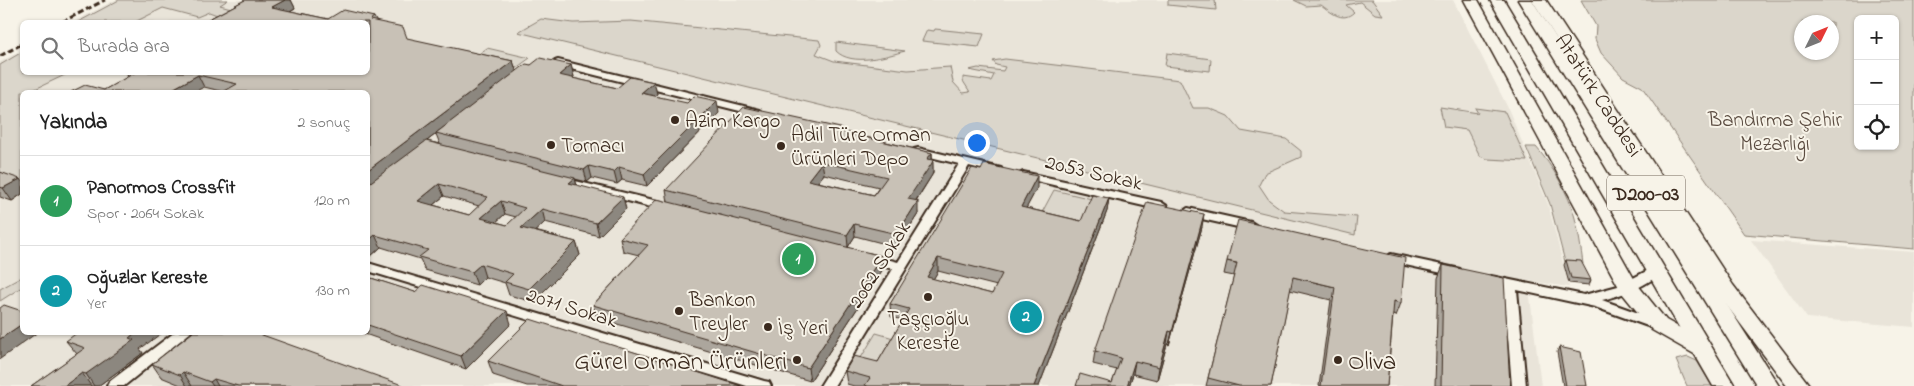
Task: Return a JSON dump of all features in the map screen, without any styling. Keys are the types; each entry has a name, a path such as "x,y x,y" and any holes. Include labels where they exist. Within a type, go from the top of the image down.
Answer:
{"main road":[{"path":"1471,0 1629,288 1659,325 1703,350"},
{"name":"Atatürk Caddesi","path":"1497,0 1724,386"},
{"name":"Atatürk Caddesi","path":"1525,0 1768,386"},
{"name":"Atatürk Caddesi","path":"1538,0 1726,290 1799,386"}],"street":[{"path":"550,61 767,114"},
{"name":"2053 Sokak","path":"909,149 1267,230"},
{"name":"2062 Sokak","path":"827,386 966,162"},
{"path":"551,178 674,209"},
{"path":"854,255 901,267"},
{"path":"1379,255 1463,274"},
{"name":"2071 Sokak","path":"370,268 764,386"},
{"path":"1582,299 1612,295 1629,288 1656,270"},
{"path":"1482,278 1582,299 1621,310 1659,325"},
{"path":"1510,284 1519,386"},
{"path":"114,386 181,335"}],"shaded area":[{"path":"115,0 1453,0 1507,106 1548,204 1569,287 1528,281 1541,386 0,386 0,62 20,51 20,75 370,75 370,20 77,20"},
{"path":"1751,240 1914,252 1914,327 1807,318"}],"green space":[{"path":"119,0 228,0 220,5 235,9 220,16 209,12 197,17 163,8 139,20 82,20"},
{"path":"1168,0 1215,0 1216,10 1168,5"},
{"path":"1294,0 1372,0 1383,15 1375,14 1360,2 1346,5 1354,12 1341,17 1321,5 1306,6"},
{"name":"Bandırma Şehir Mezarlığı","path":"1581,0 1914,0 1914,249 1744,234 1642,87 1623,77 1601,53 1595,39 1596,26"},
{"path":"541,19 573,23 631,21 819,40 821,45 816,54 834,61 908,70 950,67 953,82 963,93 970,92 963,81 963,77 991,81 994,75 969,70 978,68 1003,71 1005,67 996,65 993,61 1005,59 1180,80 1193,108 1209,108 1228,116 1241,131 1286,139 1301,151 1301,157 1265,173 1259,185 1269,200 1284,211 1357,217 1355,235 518,32"},
{"path":"935,29 984,34 979,47 922,41 927,30 934,31"},
{"path":"836,42 905,51 870,59 851,58 843,56 836,51"},
{"path":"487,48 530,58 512,71 469,61"},
{"path":"20,53 20,75 65,75 33,90 20,90 20,186 0,184 0,65"},
{"path":"1167,53 1211,59 1210,71 1165,66"},
{"path":"1440,107 1478,113 1475,108 1505,112 1527,161 1487,159 1480,156 1467,130 1444,127"},
{"path":"1526,147 1536,147 1554,171 1564,190 1575,218 1583,264 1565,262 1550,204"},
{"path":"1054,190 1092,199 1077,230 1038,220"},
{"path":"20,278 20,288 0,301 0,289"},
{"path":"876,333 897,339 878,373 856,366"},
{"path":"1688,357 1697,361 1712,386 1687,386 1676,360"}],"building":[{"path":"245,0 285,0 272,7 328,19 343,10 374,17 370,20 207,20"},
{"path":"370,20 403,27 407,38 513,61 370,168 370,90 226,90 237,84 198,75 370,75"},
{"path":"540,58 571,65 559,75 617,88 630,77 654,82 641,93 687,103 694,96 717,101 644,174 619,167 614,172 589,166 584,170 436,133 526,64 531,65"},
{"path":"131,75 198,75 171,90 104,90"},
{"path":"85,85 104,90 75,90"},
{"path":"744,107 845,129 843,132 932,153 927,159 933,160 908,199 918,201 897,234 854,224 847,235 666,190","holes":["822,162 887,177 874,195 808,180"]},
{"path":"426,141 575,178 569,183 623,197 596,223 542,209 521,228 576,242 529,289 505,282 513,274 481,264 472,272 419,257 428,250 375,235 370,239 370,183","holes":["439,184 488,197 469,215 418,201","501,201 525,208 507,225 481,218"]},
{"path":"984,164 1037,176 1021,207 1081,221 1092,195 1109,198 1034,386 865,385 870,378 845,371 854,356 878,362 909,309 890,304 972,168 981,170","holes":["938,258 1002,274 992,294 927,277"]},
{"path":"0,172 20,179 3,188 0,187"},
{"path":"657,199 882,256 808,368 593,305 648,245 620,238"},
{"path":"1147,202 1204,214 1172,332 1169,331 1159,367 1135,361 1127,386 1076,386 1080,374 1112,383 1121,358 1095,351"},
{"path":"1238,220 1405,258 1401,303 1394,301 1387,386 1321,386 1335,287 1293,277 1271,386 1239,386 1208,378 1237,263 1227,261"},
{"path":"1566,260 1581,261 1591,280 1571,278"},
{"path":"1443,265 1504,278 1510,386 1441,386"},
{"path":"370,278 415,292 423,285 507,311 461,356 370,326"},
{"path":"4,305 20,310 20,325 0,339 0,308"},
{"path":"530,319 741,386 562,386 488,361"},
{"path":"74,335 132,335 129,338 134,340 86,374 82,373 64,386 31,386 85,348 66,341"},
{"path":"189,335 262,335 405,386 238,386 214,379 210,382 183,372 180,375 152,364"},
{"path":"1559,347 1581,352 1587,386 1566,386"}],"railway":[{"path":"66,20 105,0"},
{"path":"0,56 20,45"}],"place":[{"name":"Azim Kargo","path":"675,120"},
{"name":"Tornacı","path":"551,145"},
{"name":"Adil Türe Orman Ürünleri Depo","path":"781,146"},
{"name":"Panormos Crossfit","path":"798,259"},
{"name":"Taşçıoğlu Kereste","path":"928,297"},
{"name":"Bankon Treyler","path":"679,311"},
{"name":"Oğuzlar Kereste","path":"1026,317"},
{"name":"İş Yeri","path":"768,327"},
{"name":"Gürel Orman Ürünleri","path":"797,360"},
{"name":"Oliva","path":"1338,360"}]}
